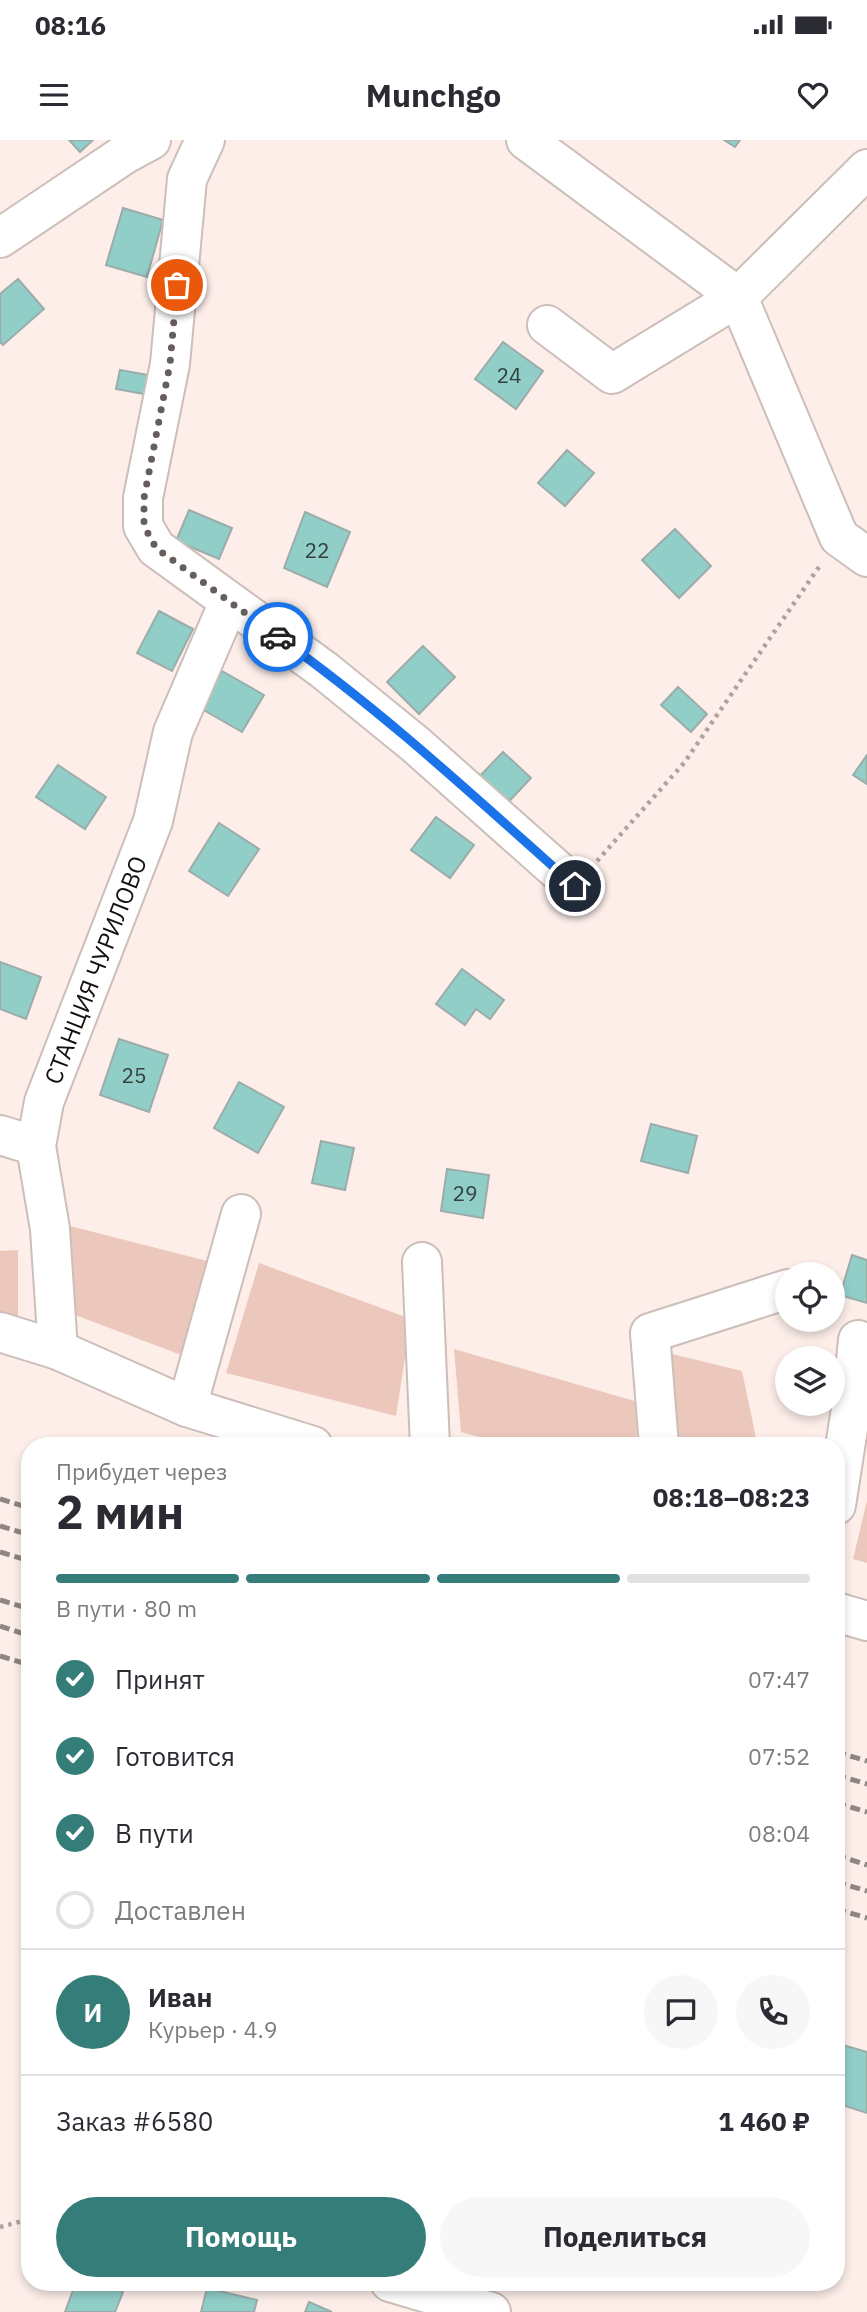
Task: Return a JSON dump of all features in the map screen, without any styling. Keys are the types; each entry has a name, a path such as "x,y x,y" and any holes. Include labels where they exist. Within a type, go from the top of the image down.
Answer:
{"street":[{"path":"0,238 125,154 151,140"},
{"path":"205,140 187,178 170,364 144,498 144,526 156,548 324,670 405,736 575,886"},
{"path":"526,140 738,297 853,547"},
{"path":"547,325 612,374 738,297 867,169"},
{"name":"СТАНЦИЯ ЧУРИЛОВО","path":"58,1350 50,1229 18,1141 44,1102 153,821 173,732 229,602"},
{"path":"187,1407 241,1214"},
{"path":"422,1262 430,1437"},
{"path":"658,1437 650,1333 775,1293"},
{"path":"0,1332 58,1350 187,1407 284,1437"},
{"path":"845,1447 858,1340"},
{"path":"845,1615 867,1621"},
{"path":"420,2291 491,2312"}],"path":[{"path":"575,886 684,763 853,547"},
{"path":"0,2227 21,2221"}],"shaded area":[{"path":"70,1226 211,1262 184,1356 75,1315"},
{"path":"18,1250 18,1318 0,1316 0,1251"},
{"path":"259,1263 411,1319 396,1416 226,1373"},
{"path":"454,1349 638,1402 636,1437 479,1437 461,1432"},
{"path":"672,1354 742,1371 756,1437 678,1437"},
{"path":"867,1501 867,1563 853,1559"}],"building":[{"path":"69,140 93,140 80,152"},
{"path":"724,140 740,140 735,147"},
{"path":"123,208 163,220 147,277 106,265"},
{"path":"18,279 44,309 3,345 0,342 0,294"},
{"path":"503,342 543,371 516,409 475,379"},
{"path":"120,370 154,376 150,395 116,389"},
{"path":"567,450 594,473 565,506 538,483"},
{"path":"189,510 232,528 219,559 176,541"},
{"path":"305,512 350,532 327,587 284,568"},
{"path":"675,529 711,566 679,598 642,560"},
{"path":"159,611 193,629 172,671 137,653"},
{"path":"423,646 455,677 419,714 387,682"},
{"path":"222,671 264,695 242,732 200,708"},
{"path":"678,687 707,714 691,732 661,705"},
{"path":"503,752 531,778 502,809 474,782"},
{"path":"867,755 867,784 853,775"},
{"path":"58,765 106,797 85,829 36,797"},
{"path":"436,817 474,845 450,878 411,850"},
{"path":"219,823 259,849 228,896 189,871"},
{"path":"0,962 41,977 26,1019 0,1009"},
{"path":"462,969 504,1000 490,1019 476,1009 465,1025 436,1004"},
{"path":"119,1039 168,1055 149,1112 100,1095"},
{"path":"239,1082 284,1107 258,1153 214,1128"},
{"path":"651,1124 697,1136 688,1173 641,1161"},
{"path":"321,1141 354,1148 345,1190 312,1183"},
{"path":"447,1169 489,1175 483,1218 441,1211"},
{"path":"852,1255 867,1260 867,1303 845,1296 845,1278"},
{"path":"845,2046 867,2052 867,2113 845,2106"},
{"path":"73,2291 123,2292 115,2312 65,2312"},
{"path":"206,2291 220,2291 257,2300 254,2312 201,2312"},
{"path":"309,2302 332,2312 305,2312"}],"railway":[{"path":"0,1499 21,1505"},
{"path":"0,1526 21,1532"},
{"path":"0,1552 21,1558"},
{"path":"0,1600 21,1606"},
{"path":"0,1626 21,1633"},
{"path":"0,1656 21,1662"},
{"path":"845,1755 867,1761"},
{"path":"845,1778 867,1784"},
{"path":"845,1806 867,1812"},
{"path":"845,1858 867,1865"},
{"path":"845,1885 867,1891"},
{"path":"845,1912 867,1918"}],"way so far":[{"path":"177,285 170,364 144,498 144,526 156,548 278,637"}],"route":[{"path":"278,637 324,670 415,744 575,886"}]}
